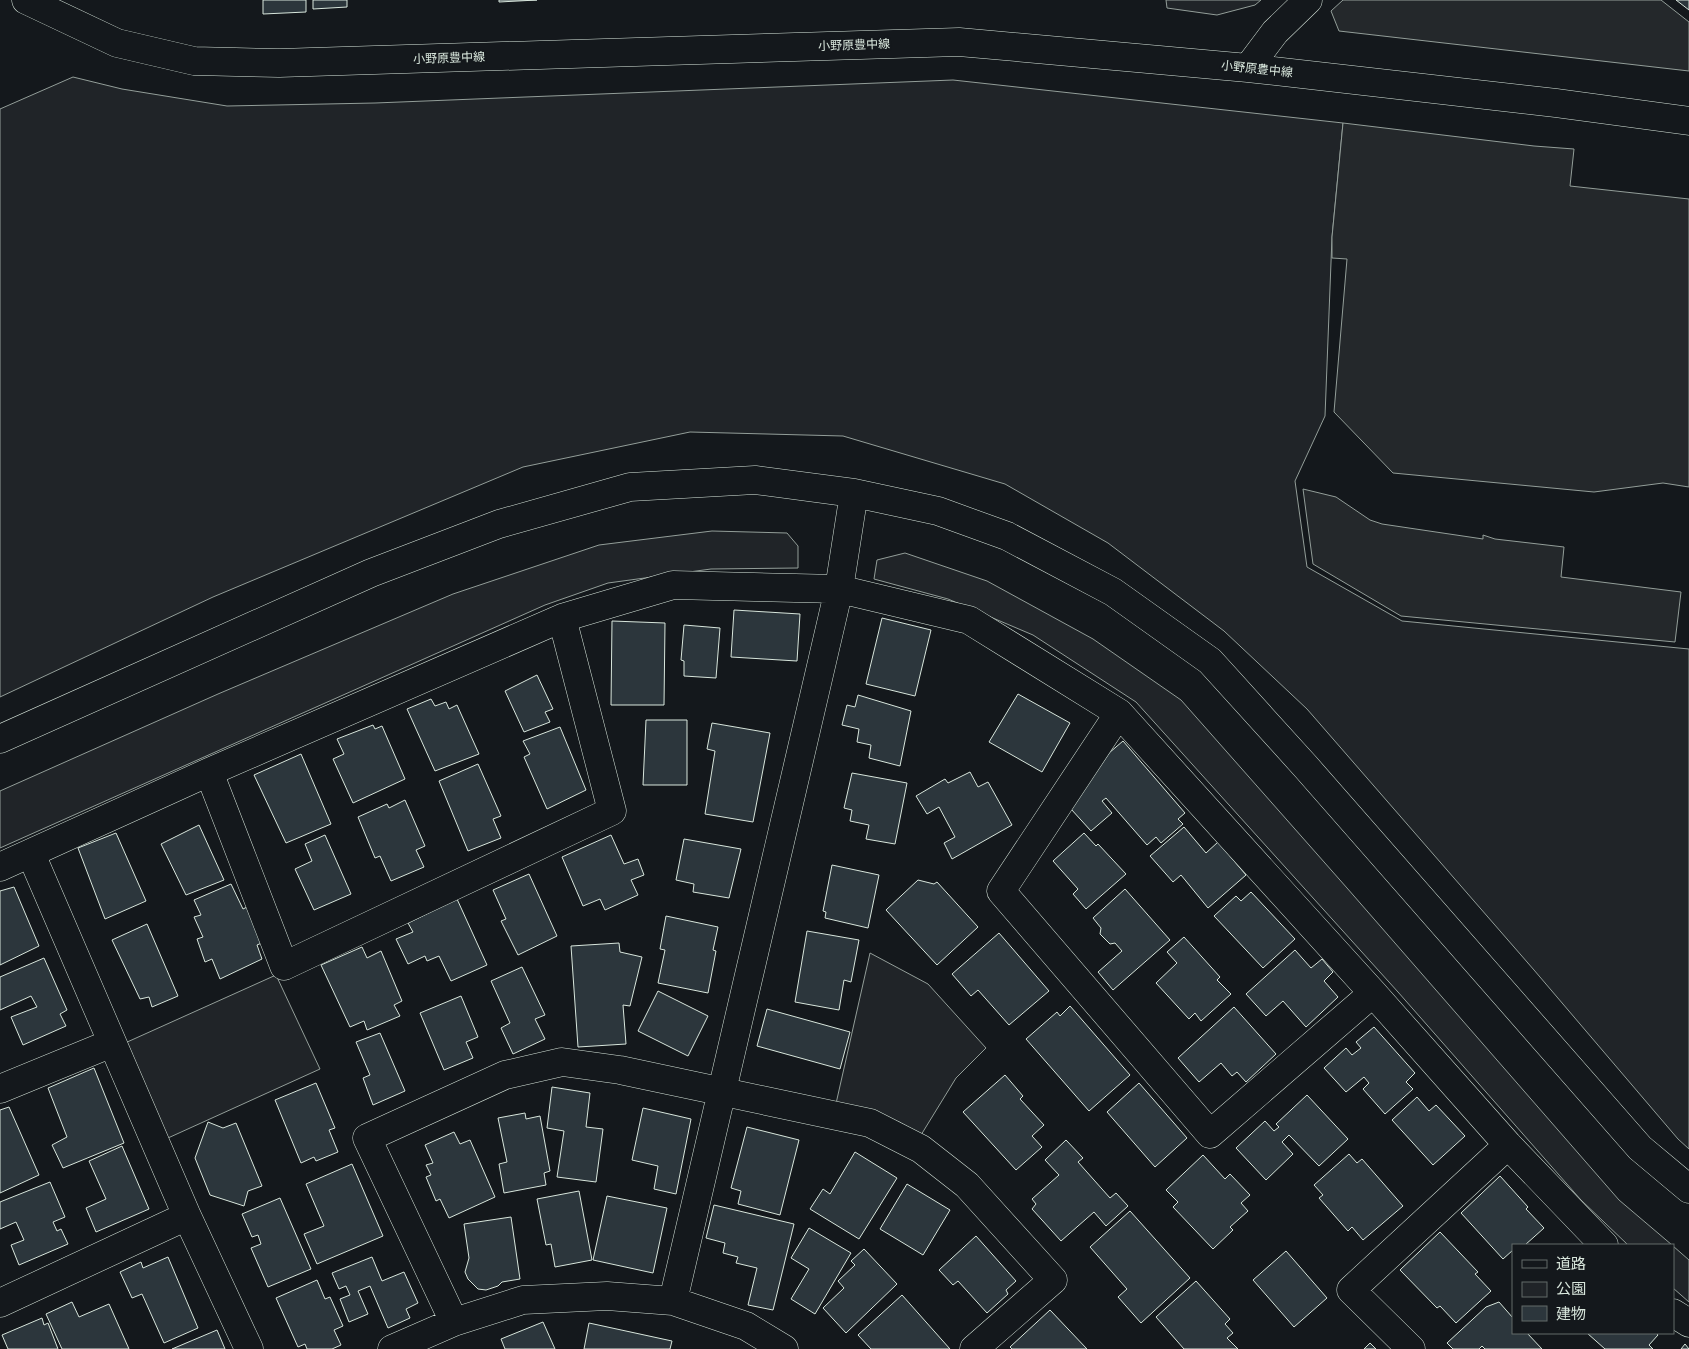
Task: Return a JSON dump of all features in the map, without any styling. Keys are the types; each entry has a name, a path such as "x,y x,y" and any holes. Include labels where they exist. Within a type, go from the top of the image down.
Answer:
{"street":[{"path":"1248,68 1275,32 1308,0"},
{"name":"小野原豊中線","path":"45,3 117,43 194,61 279,63 959,42 1248,68 1556,103 1689,121"},
{"path":"0,739 371,573 499,524 630,487 754,480 854,493 938,511 1007,536 1113,592 1210,661 1326,790 1640,1148 1689,1189"},
{"path":"673,1301 838,589 854,493"},
{"path":"0,867 209,772 562,618 673,585 838,589 969,620 1119,713 1373,992 1508,1145 1603,1244"},
{"path":"209,772 284,966 612,811 562,618"},
{"path":"1119,713 1001,891 1210,1134 1373,992"},
{"path":"31,854 187,1216 249,1349"},
{"path":"0,1089 112,1043"},
{"path":"454,1322 367,1138 505,1075 562,1062 620,1070 870,1124 921,1149 967,1185 1053,1280 974,1349"},
{"path":"1411,1349 1351,1290 1508,1145"},
{"path":"0,1303 187,1216"},
{"path":"392,1349 454,1322 523,1300 607,1296 673,1301 746,1326 784,1349"},
{"path":"1674,1314 1689,1323"}],"green space":[{"path":"1166,0 1261,0 1255,5 1217,15 1167,8"},
{"path":"73,77 122,89 227,106 375,103 953,80 1343,123 1332,237 1325,416 1295,481 1307,567 1402,621 1689,649 1689,1149 1678,1139 1307,709 1224,631 1108,543 1005,484 843,436 690,432 523,467 213,597 0,697 0,109"},
{"path":"712,531 787,533 798,546 798,568 711,569 608,583 545,605 0,848 0,791 218,694 453,594 599,545"},
{"path":"905,553 987,581 1093,639 1181,700 1619,1200 1671,1244 1627,1244 1581,1200 1398,992 1136,702 1033,635 948,599 874,579 877,560"},
{"path":"870,953 928,984 986,1048 956,1078 921,1135 899,1122 835,1108"},
{"path":"276,975 320,1069 168,1138 125,1043"},
{"path":"1674,1247 1689,1260 1689,1302 1674,1289"}],"shaded area":[{"path":"1343,0 1661,0 1689,22 1689,71 1339,31 1331,11"},
{"path":"1343,123 1574,149 1570,186 1689,199 1689,487 1663,483 1594,492 1393,473 1334,412 1347,259 1332,258 1332,237"},
{"path":"1303,489 1336,497 1370,520 1382,524 1483,539 1483,535 1495,539 1564,547 1561,577 1681,592 1675,642 1401,616 1313,564"}],"building":[{"path":"263,0 306,0 306,12 263,14"},
{"path":"313,0 347,0 347,7 313,9"},
{"path":"499,0 537,0 499,2"},
{"path":"1676,0 1689,0 1689,10"},
{"path":"734,610 800,614 797,661 731,657"},
{"path":"882,618 931,630 915,696 866,684"},
{"path":"612,621 665,623 664,705 611,705"},
{"path":"684,625 720,628 716,678 684,676 684,661 681,660"},
{"path":"537,675 553,709 545,712 550,722 524,732 505,691"},
{"path":"1018,694 1070,723 1042,772 989,742"},
{"path":"858,695 911,711 900,766 869,758 871,745 857,742 859,729 842,725 847,705 855,707"},
{"path":"431,699 435,706 446,702 449,709 457,705 479,754 435,771 407,709"},
{"path":"646,720 687,720 687,785 643,785"},
{"path":"712,723 770,733 753,822 705,814 715,751 707,749"},
{"path":"373,725 375,729 382,726 405,779 353,803 333,759 344,754 337,739"},
{"path":"560,727 586,790 547,809 524,757 530,754 523,741"},
{"path":"1123,741 1185,813 1178,819 1183,824 1161,843 1156,837 1147,845 1106,798 1102,801 1112,813 1091,831 1071,809 1109,753"},
{"path":"301,754 331,824 286,843 254,775"},
{"path":"478,764 501,816 493,819 501,838 468,851 439,781"},
{"path":"970,772 978,787 988,782 1012,825 952,859 944,843 955,837 939,807 927,814 916,796 945,779 948,783"},
{"path":"852,773 907,783 895,844 866,839 869,825 850,821 852,810 844,808"},
{"path":"405,800 425,846 416,850 424,867 391,881 380,856 375,858 358,817 387,804 389,808"},
{"path":"199,825 224,880 186,895 161,844"},
{"path":"1184,827 1206,853 1218,842 1246,875 1208,908 1181,875 1173,882 1150,856"},
{"path":"116,833 146,901 105,919 78,848"},
{"path":"1084,833 1096,846 1098,844 1126,874 1086,909 1073,894 1078,889 1053,861"},
{"path":"325,835 351,894 314,910 295,869 312,861 305,844"},
{"path":"611,835 624,864 638,859 644,875 631,880 638,895 605,910 600,899 583,906 562,857"},
{"path":"684,839 741,849 729,898 693,892 694,884 676,880"},
{"path":"832,865 879,875 868,928 825,918 826,912 823,911"},
{"path":"529,874 557,936 518,955 501,921 506,919 493,890"},
{"path":"918,880 934,884 937,882 978,927 937,965 886,910"},
{"path":"231,884 243,909 249,906 264,942 257,945 262,959 220,979 212,959 205,962 197,939 203,937 194,917 201,915 194,900"},
{"path":"14,887 39,946 0,965 0,891"},
{"path":"1125,889 1170,940 1113,990 1098,972 1122,951 1115,943 1110,944 1100,934 1101,928 1093,918"},
{"path":"1251,892 1295,939 1263,968 1214,916 1236,896 1241,901"},
{"path":"457,899 487,965 451,981 439,956 427,961 425,956 408,964 396,939 413,932 408,923"},
{"path":"666,916 718,927 713,950 716,951 708,993 658,983 665,950 660,949"},
{"path":"147,924 178,996 152,1007 149,997 140,999 112,940"},
{"path":"807,931 859,940 851,982 844,980 839,1010 795,1002"},
{"path":"999,933 1049,991 1009,1025 978,990 971,996 952,974"},
{"path":"1184,937 1220,977 1217,980 1231,994 1201,1021 1195,1013 1189,1019 1156,983 1177,963 1167,952"},
{"path":"619,943 620,952 642,957 630,1006 623,1005 626,1044 578,1047 571,946"},
{"path":"362,947 367,958 381,951 402,1001 394,1005 400,1016 367,1030 364,1021 350,1027 321,965"},
{"path":"1295,950 1311,968 1322,959 1333,972 1324,981 1338,997 1306,1027 1283,1001 1266,1016 1246,994"},
{"path":"44,958 67,1010 60,1014 66,1026 23,1045 11,1017 37,1007 31,996 0,1010 0,977"},
{"path":"522,967 545,1015 535,1019 545,1039 513,1054 501,1028 510,1023 491,981"},
{"path":"658,991 708,1016 688,1056 638,1031"},
{"path":"461,996 478,1037 466,1042 473,1058 444,1070 420,1013"},
{"path":"1070,1006 1130,1075 1089,1111 1026,1039 1057,1012 1060,1016"},
{"path":"1234,1007 1276,1054 1246,1082 1237,1072 1232,1076 1221,1063 1199,1082 1178,1058"},
{"path":"767,1009 850,1032 840,1069 757,1046"},
{"path":"1374,1027 1415,1073 1406,1082 1413,1089 1385,1114 1363,1089 1369,1083 1364,1077 1346,1092 1324,1068 1346,1048 1352,1055 1361,1048 1356,1042"},
{"path":"380,1033 405,1091 373,1105 363,1078 370,1075 356,1042"},
{"path":"94,1068 124,1143 63,1168 52,1145 67,1137 48,1088"},
{"path":"1005,1075 1023,1096 1020,1099 1044,1125 1032,1136 1042,1147 1016,1170 963,1112"},
{"path":"316,1083 335,1128 329,1130 338,1152 316,1161 314,1157 301,1163 275,1100"},
{"path":"1139,1083 1187,1138 1155,1167 1107,1112"},
{"path":"552,1087 590,1093 586,1127 603,1129 596,1182 557,1177 564,1131 547,1128"},
{"path":"1307,1095 1348,1139 1319,1166 1289,1135 1282,1142 1293,1154 1266,1180 1236,1148 1265,1121 1274,1131 1279,1127 1276,1124"},
{"path":"1417,1097 1429,1111 1436,1105 1465,1136 1433,1165 1392,1120"},
{"path":"9,1107 39,1175 0,1193 0,1110"},
{"path":"643,1108 691,1119 676,1194 654,1189 658,1166 632,1160"},
{"path":"525,1113 526,1119 540,1116 550,1171 544,1173 546,1185 504,1193 499,1164 507,1162 498,1118"},
{"path":"208,1122 223,1128 236,1123 262,1186 248,1191 244,1206 210,1195 195,1158"},
{"path":"747,1127 799,1140 780,1215 738,1204 741,1191 731,1188"},
{"path":"454,1132 460,1144 470,1140 495,1197 449,1218 440,1199 436,1201 426,1177 431,1175 426,1165 433,1163 425,1145"},
{"path":"1066,1140 1083,1158 1078,1162 1110,1198 1116,1193 1128,1206 1106,1226 1094,1212 1061,1241 1032,1209 1036,1204 1032,1199 1059,1175 1045,1160"},
{"path":"122,1146 149,1209 96,1232 86,1208 106,1199 89,1161"},
{"path":"855,1152 897,1178 859,1239 810,1209 823,1189 830,1194"},
{"path":"1349,1154 1357,1163 1362,1159 1403,1206 1363,1240 1352,1227 1348,1231 1319,1198 1323,1195 1314,1185"},
{"path":"1203,1155 1225,1179 1230,1174 1250,1195 1241,1203 1248,1211 1230,1227 1233,1230 1213,1249 1173,1207 1178,1202 1166,1190"},
{"path":"352,1164 383,1236 317,1264 304,1234 324,1226 306,1184"},
{"path":"1500,1176 1544,1228 1526,1244 1512,1244 1512,1251 1503,1259 1461,1213"},
{"path":"50,1182 65,1217 53,1222 57,1231 61,1229 68,1244 19,1265 11,1245 24,1240 16,1222 0,1229 0,1202"},
{"path":"907,1184 950,1210 923,1255 880,1229"},
{"path":"579,1191 592,1260 555,1267 551,1244 546,1245 537,1199"},
{"path":"607,1196 667,1208 653,1273 593,1260"},
{"path":"280,1198 311,1269 268,1287 251,1248 261,1244 258,1235 252,1237 242,1214"},
{"path":"714,1205 794,1224 773,1310 748,1305 757,1268 736,1263 738,1257 723,1253 725,1243 706,1238"},
{"path":"1130,1211 1190,1278 1141,1323 1118,1297 1127,1289 1090,1247"},
{"path":"511,1217 520,1279 502,1282 498,1286 486,1290 478,1289 468,1279 465,1272 469,1258 464,1224"},
{"path":"809,1228 851,1253 815,1314 791,1299 809,1269 791,1258"},
{"path":"1440,1232 1478,1272 1475,1274 1491,1291 1456,1323 1440,1306 1437,1308 1400,1270"},
{"path":"976,1236 1016,1281 1006,1290 1008,1294 987,1313 958,1281 953,1285 939,1270"},
{"path":"864,1249 897,1284 846,1333 823,1308 844,1288 838,1281 855,1265 851,1261"},
{"path":"1286,1251 1327,1298 1294,1327 1253,1280"},
{"path":"168,1257 198,1328 164,1343 142,1294 132,1298 120,1272 141,1262 143,1268"},
{"path":"372,1257 382,1281 404,1272 418,1303 406,1309 410,1318 388,1328 370,1286 358,1291 368,1314 349,1322 340,1299 350,1295 346,1286 339,1289 332,1273"},
{"path":"317,1280 325,1299 330,1297 343,1326 334,1330 341,1345 332,1349 307,1349 305,1344 298,1347 276,1298"},
{"path":"1196,1281 1230,1319 1225,1324 1233,1333 1227,1338 1238,1349 1184,1349 1156,1317"},
{"path":"902,1295 950,1349 871,1349 858,1335"},
{"path":"72,1302 79,1317 109,1304 129,1349 62,1349 46,1314"},
{"path":"1499,1302 1512,1317 1512,1334 1528,1334 1542,1349 1485,1349 1482,1346 1479,1349 1453,1349 1447,1343 1486,1307"},
{"path":"1050,1310 1087,1349 1012,1349 1010,1347"},
{"path":"42,1318 44,1325 48,1323 58,1349 8,1349 2,1335"},
{"path":"543,1322 555,1349 505,1349 501,1339"},
{"path":"589,1323 672,1341 670,1349 584,1349"},
{"path":"217,1330 225,1349 172,1349"},
{"path":"1588,1334 1658,1335 1649,1345 1653,1349 1605,1349"},
{"path":"1370,1343 1376,1349 1364,1349"},
{"path":"1685,1344 1689,1349 1681,1349"}]}
